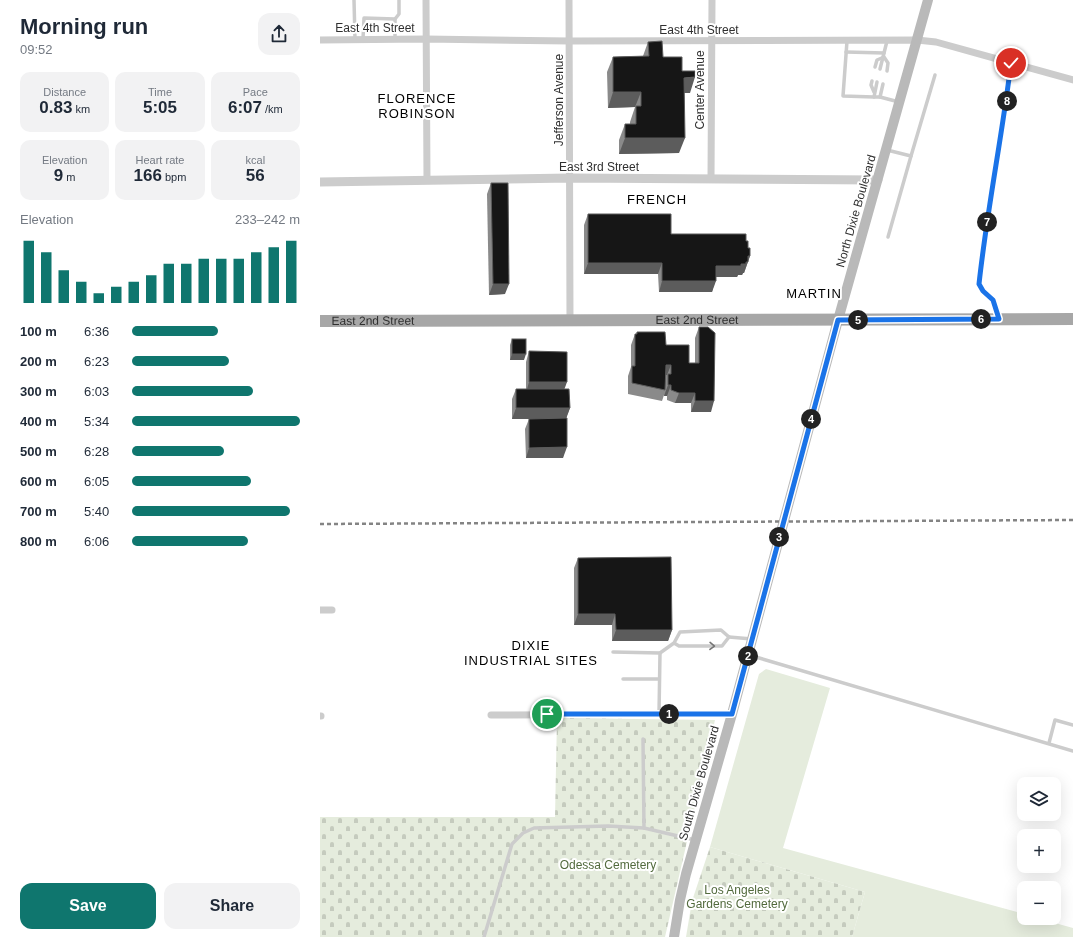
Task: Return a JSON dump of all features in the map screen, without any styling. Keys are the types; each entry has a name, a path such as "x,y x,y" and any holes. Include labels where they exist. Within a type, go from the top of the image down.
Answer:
{"main road":[{"name":"North Dixie Boulevard","path":"784,522 838,320 928,0"},
{"name":"East 2nd Street","path":"320,321 1073,319"},
{"name":"South Dixie Boulevard","path":"674,937 680,900 784,522"}],"street":[{"path":"426,0 427,180"},
{"name":"Jefferson Avenue","path":"569,0 570,321"},
{"name":"Center Avenue","path":"711,179 712,0"},
{"name":"East 4th Street","path":"320,40 917,40 936,42 1073,80"},
{"name":"East 3rd Street","path":"320,182 570,178 878,180"},
{"path":"320,610 332,610"},
{"path":"490,715 732,714"}],"lane":[{"path":"354,0 355,39"},
{"path":"395,39 395,19 399,14 399,0"},
{"path":"354,18 395,19"},
{"path":"363,39 364,18"},
{"path":"847,40 843,96 874,94 900,102"},
{"path":"880,69 887,40"},
{"path":"846,52 884,55"},
{"path":"875,67 877,60 884,55"},
{"path":"884,55 888,63 887,71"},
{"path":"999,319 993,300 983,291 979,284 985,233 1011,63"},
{"path":"888,237 935,75"},
{"path":"872,81 871,85 874,94"},
{"path":"874,94 877,82"},
{"path":"880,97 883,84"},
{"path":"887,150 911,156"},
{"path":"613,652 660,653 674,643 680,632 721,630 729,637 752,639"},
{"path":"674,643 679,646 722,646 729,637"},
{"path":"659,714 660,653"},
{"path":"748,654 1073,751"},
{"path":"624,679 659,679"},
{"path":"1049,744 1055,720 1073,725"},
{"path":"643,739 644,828"},
{"path":"484,937 512,844 524,833 534,828 608,826 644,828 696,840"}],"green space":[{"path":"766,669 830,688 783,848 1017,912 1017,925 1061,925 1073,928 1073,937 852,937 865,892 710,847 759,674"},
{"name":"Odessa Cemetery","path":"557,718 715,720 665,937 320,937 320,817 555,817"},
{"name":"Los Angeles Gardens Cemetery","path":"710,847 865,892 852,937 686,937 692,901"}],"building":[{"path":"662,41 663,57 682,57 682,71 695,71 695,77 684,78 685,138 625,138 625,124 636,124 636,106 641,106 641,92 613,92 613,57 649,56 648,42"},
{"path":"491,183 508,183 509,284 493,284"},
{"path":"588,214 671,214 671,234 746,234 748,248 750,248 750,256 748,256 748,262 746,262 746,264 741,264 741,266 716,266 716,281 662,281 662,263 588,263"},
{"path":"699,327 708,327 715,333 714,401 695,401 695,393 679,393 671,390 671,385 668,385 668,374 671,374 671,365 666,365 665,390 632,383 632,366 635,366 635,334 637,334 637,332 665,332 666,345 689,345 689,363 699,363"},
{"path":"512,339 526,339 526,354 512,354"},
{"path":"529,351 567,352 567,382 529,382"},
{"path":"516,389 569,389 570,408 516,408"},
{"path":"567,418 567,447 529,448 529,419"},
{"path":"671,557 672,630 616,630 615,614 578,614 578,558"}],"railway":[{"path":"320,524 1073,520"}],"district":[{"name":"FLORENCE ROBINSON","path":"417,106"},
{"name":"FRENCH","path":"657,199"},
{"name":"MARTIN","path":"814,293"},
{"name":"DIXIE INDUSTRIAL SITES","path":"531,652"}],"route":[{"path":"547,714 732,714 838,320 999,319 993,300 983,291 979,284 985,233 1011,63"}]}
